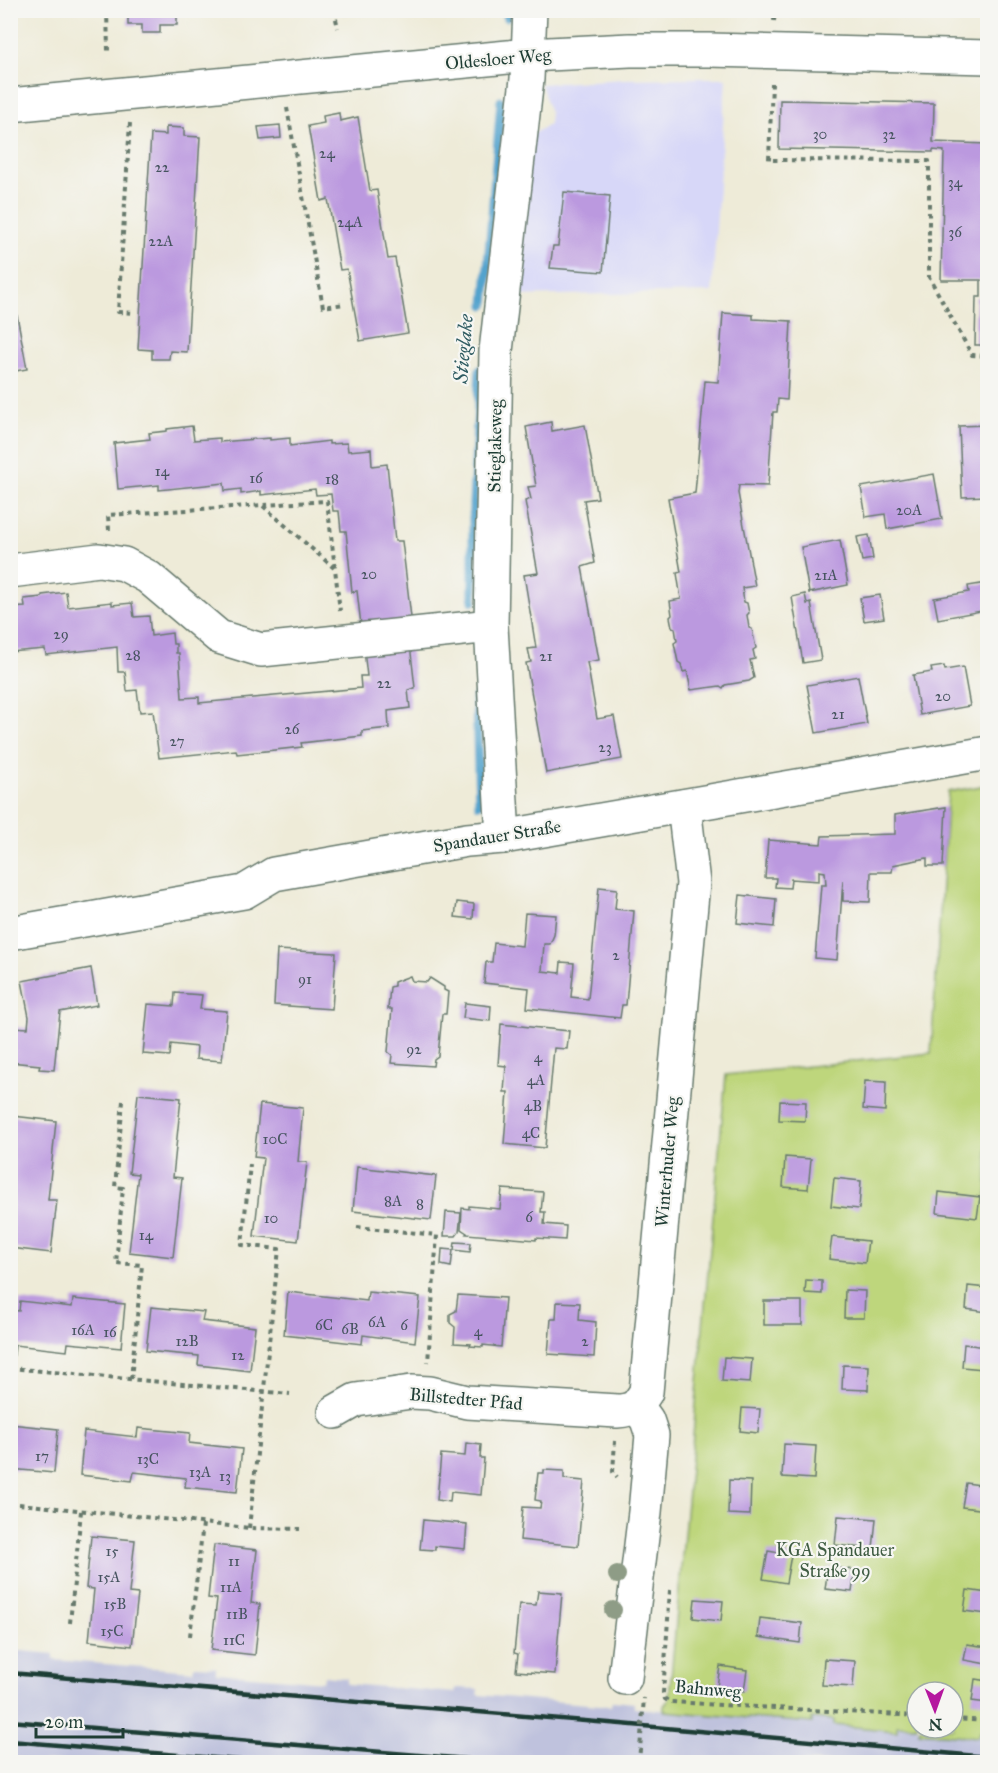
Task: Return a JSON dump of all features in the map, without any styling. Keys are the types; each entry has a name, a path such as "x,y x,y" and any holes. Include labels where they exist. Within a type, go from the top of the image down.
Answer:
{"street":[{"name":"Stieglakeweg","path":"503,837 491,626 496,351 528,55 530,10"},
{"name":"Oldesloer Weg","path":"10,105 528,55 630,50 709,50 987,57"},
{"path":"10,571 99,560 124,564 148,577 219,637 261,650 491,626"},
{"name":"Spandauer Straße","path":"10,933 244,892 274,874 467,840 503,837 987,753"},
{"name":"Winterhuder Weg","path":"637,1406 646,1392 693,883 684,806"},
{"name":"Billstedter Pfad","path":"335,1412 356,1400 411,1392 430,1393 467,1402 617,1411 637,1406"},
{"path":"635,1688 645,1512 652,1435 647,1420 637,1406"}],"path":[{"path":"107,10 108,51"},
{"path":"334,10 338,28"},
{"path":"772,72 769,160 929,162 928,278 972,355 987,356"},
{"path":"286,102 323,307 345,304"},
{"path":"130,117 118,312 135,313"},
{"path":"111,562 108,515 327,501 343,642"},
{"path":"262,505 335,568"},
{"path":"123,1101 115,1187 123,1188 116,1263 142,1265 131,1379"},
{"path":"249,1528 279,1249 242,1245 250,1164"},
{"path":"357,1227 437,1235 427,1368"},
{"path":"10,1368 290,1394"},
{"path":"10,1503 249,1528 300,1529"},
{"path":"70,1623 81,1511"},
{"path":"190,1636 203,1523"},
{"name":"Bahnweg","path":"670,1581 663,1693 670,1702 905,1715"},
{"path":"635,1688 639,1762"},
{"path":"965,1720 987,1721"}],"shaded area":[{"path":"726,78 712,292 509,296 530,136 549,124 550,113 541,84 625,79"},
{"path":"10,1650 54,1654 54,1660 193,1671 194,1666 216,1667 216,1673 323,1682 324,1676 347,1678 347,1684 455,1693 456,1688 478,1689 478,1695 611,1706 612,1701 634,1703 634,1708 811,1723 812,1718 835,1720 834,1724 897,1730 897,1725 905,1725 905,1740 965,1740 965,1736 978,1737 979,1732 987,1733 987,1762 21,1762 21,1758 11,1757"}],"green space":[{"name":"KGA Spandauer Straße 99","path":"987,785 987,1733 979,1732 978,1737 965,1736 965,1680 905,1680 905,1725 897,1725 897,1731 834,1725 834,1720 812,1718 812,1723 664,1711 664,1706 669,1699 726,1075 931,1053 948,792"}],"building":[{"path":"128,10 177,10 177,25 160,25 160,33 142,33 142,25 128,25"},
{"path":"780,100 934,103 933,142 987,144 987,345 975,345 976,297 981,297 981,280 941,280 944,151 779,149"},
{"path":"339,113 340,121 358,117 370,191 377,190 388,259 395,258 408,333 360,341 347,269 340,270 328,199 321,201 308,126 324,123 323,116"},
{"path":"280,125 281,138 260,140 258,127"},
{"path":"166,127 184,128 184,136 200,137 187,352 170,351 169,359 152,359 152,350 138,349 151,134 166,135"},
{"path":"564,192 610,196 603,272 550,268 553,246 558,246"},
{"path":"13,294 27,369 10,372 10,295"},
{"path":"723,313 753,315 753,319 791,321 787,400 778,399 777,412 773,412 768,486 739,485 738,493 755,586 742,588 744,602 747,603 749,613 747,615 749,628 752,629 756,648 753,650 755,659 750,660 754,678 725,685 723,688 720,686 691,690 687,671 683,672 678,662 674,643 677,641 675,628 672,627 670,617 672,615 670,601 681,599 677,573 681,572 668,498 695,493 705,381 718,382"},
{"path":"551,422 552,431 585,425 598,498 584,500 595,563 582,567 599,660 587,662 597,719 614,716 622,759 546,773 526,663 531,662 528,649 536,648 524,575 538,573 525,501 531,499 528,487 536,486 526,427"},
{"path":"987,425 987,496 962,497 959,426"},
{"path":"192,426 194,440 220,438 220,442 290,438 290,446 329,441 329,444 347,443 348,451 371,449 372,466 387,464 395,541 402,541 412,626 408,627 415,688 408,690 410,708 388,711 389,728 362,731 362,736 301,743 302,747 237,754 236,750 159,758 153,711 140,712 137,690 127,691 125,672 118,672 117,647 46,655 45,649 10,652 10,608 25,607 24,599 66,592 68,607 112,602 112,605 132,603 134,617 149,616 151,636 172,633 176,653 179,653 182,698 199,697 199,703 361,688 360,676 367,676 357,591 352,592 346,531 341,531 339,511 333,511 331,494 316,495 315,489 261,495 261,491 241,494 241,489 225,491 224,483 159,490 159,485 118,489 114,443 150,439 149,433"},
{"path":"934,474 942,519 887,529 885,514 866,517 861,487"},
{"path":"869,535 873,559 862,561 857,537"},
{"path":"840,540 848,585 809,593 801,547"},
{"path":"987,583 987,610 938,619 934,598 969,592 968,586"},
{"path":"805,594 807,604 811,603 821,660 803,663 792,597"},
{"path":"880,595 884,618 864,621 860,598"},
{"path":"944,666 945,670 963,667 970,706 920,715 913,675 932,672 931,668"},
{"path":"858,676 867,724 816,733 807,685"},
{"path":"946,807 943,866 927,866 927,858 893,865 892,872 871,872 870,902 843,901 843,880 837,960 815,958 821,885 826,885 825,872 819,871 819,881 791,879 790,888 775,887 776,878 765,878 768,840 821,844 822,836 895,834 895,815"},
{"path":"599,887 617,889 615,909 634,911 626,1005 622,1005 620,1018 527,1008 529,988 484,983 486,962 492,962 494,943 522,946 525,913 556,915 554,935 550,944 544,944 542,971 560,973 561,962 574,963 571,997 588,999"},
{"path":"740,895 776,899 774,927 737,923"},
{"path":"457,902 474,904 473,919 455,917"},
{"path":"277,950 336,953 332,1009 274,1005"},
{"path":"91,968 97,1005 60,1012 54,1070 39,1069 40,1065 10,1062 13,1027 28,1028 29,1017 22,981"},
{"path":"410,976 412,981 427,982 430,978 448,992 446,1014 442,1014 438,1056 434,1059 433,1066 391,1063 392,1055 388,1052 392,1009 388,1009 390,987 394,986 394,982"},
{"path":"175,993 202,995 200,1009 227,1011 222,1061 196,1059 197,1047 171,1044 170,1056 143,1054 148,1004 174,1006"},
{"path":"465,1003 491,1006 490,1021 463,1018"},
{"path":"501,1024 569,1031 567,1049 554,1048 545,1148 504,1144 508,1092 504,1092 506,1066 498,1065"},
{"path":"865,1081 886,1082 885,1111 863,1109"},
{"path":"138,1094 181,1098 173,1177 182,1178 173,1257 129,1252 138,1174 129,1173"},
{"path":"780,1101 806,1102 805,1121 779,1120"},
{"path":"260,1104 303,1108 298,1162 307,1162 298,1241 254,1236 263,1158 254,1157"},
{"path":"13,1116 56,1121 48,1200 57,1200 51,1253 10,1248 13,1196 10,1196 10,1136"},
{"path":"785,1157 811,1159 808,1189 783,1187"},
{"path":"357,1167 436,1176 431,1220 353,1211"},
{"path":"834,1178 861,1181 859,1209 831,1206"},
{"path":"502,1189 543,1192 541,1212 545,1212 544,1224 566,1226 565,1240 466,1234 461,1229 462,1208 469,1209 469,1206 500,1209"},
{"path":"939,1192 980,1197 977,1218 937,1213"},
{"path":"446,1212 461,1213 459,1232 456,1236 444,1236"},
{"path":"832,1237 868,1241 865,1263 829,1259"},
{"path":"455,1242 471,1243 470,1252 454,1250"},
{"path":"442,1249 453,1250 451,1267 441,1265"},
{"path":"806,1280 822,1281 822,1294 805,1293"},
{"path":"968,1286 987,1288 987,1312 966,1309"},
{"path":"845,1290 865,1291 864,1318 844,1318"},
{"path":"288,1292 367,1301 368,1292 420,1297 415,1342 363,1335 362,1344 284,1335"},
{"path":"458,1295 505,1298 501,1347 454,1343 455,1327 450,1323 450,1314 456,1311"},
{"path":"73,1299 125,1304 121,1348 68,1343 67,1351 15,1345 14,1355 10,1354 10,1310 19,1311 20,1301 72,1307"},
{"path":"764,1301 802,1301 802,1325 764,1325"},
{"path":"557,1302 580,1303 579,1320 596,1322 594,1357 548,1354 551,1319 556,1319"},
{"path":"151,1307 204,1312 202,1321 255,1327 250,1371 198,1365 199,1356 146,1351"},
{"path":"964,1344 985,1347 983,1369 962,1367"},
{"path":"724,1357 752,1359 750,1383 722,1381"},
{"path":"843,1365 869,1366 868,1390 842,1389"},
{"path":"742,1408 760,1409 758,1433 740,1431"},
{"path":"10,1424 58,1429 54,1473 10,1469"},
{"path":"138,1428 190,1433 189,1443 242,1449 237,1492 185,1487 186,1478 134,1472 132,1481 80,1475 84,1431 137,1437"},
{"path":"466,1443 481,1445 480,1458 484,1458 481,1495 451,1492 450,1502 437,1500 441,1454 465,1456"},
{"path":"784,1444 816,1446 814,1479 782,1477"},
{"path":"544,1470 564,1471 564,1479 584,1481 578,1546 520,1540 523,1507 540,1508 541,1501 535,1500 538,1473 544,1473"},
{"path":"729,1480 751,1481 750,1515 728,1514"},
{"path":"966,1483 987,1486 987,1510 962,1507"},
{"path":"838,1516 876,1519 873,1549 835,1545"},
{"path":"423,1520 467,1524 465,1549 435,1546 435,1550 420,1549"},
{"path":"91,1536 135,1540 129,1593 138,1594 132,1646 89,1641 94,1589 86,1588"},
{"path":"214,1545 257,1550 251,1603 260,1604 255,1655 211,1650 217,1599 208,1598"},
{"path":"768,1551 791,1555 786,1583 763,1579"},
{"path":"828,1567 855,1570 852,1592 825,1589"},
{"path":"10,1583 16,1584 12,1620 10,1620"},
{"path":"967,1590 987,1593 987,1614 964,1611"},
{"path":"538,1591 562,1593 555,1674 516,1671 518,1654 514,1653 519,1604 536,1605"},
{"path":"695,1599 723,1601 721,1621 693,1618"},
{"path":"760,1618 802,1623 800,1643 758,1637"},
{"path":"967,1644 987,1647 987,1664 964,1660"},
{"path":"824,1659 855,1661 853,1687 822,1685"},
{"path":"720,1666 747,1670 744,1691 717,1687"},
{"path":"975,1679 987,1681 987,1703 972,1701"}],"waterway":[{"name":"Stieglake","path":"507,17 508,10"},
{"name":"Stieglake","path":"485,305 501,101"},
{"name":"Stieglake","path":"473,601 473,504 480,370"},
{"name":"Stieglake","path":"476,697 479,804"}],"railway":[{"path":"10,1673 988,1757"},
{"path":"10,1721 503,1762"},
{"path":"10,1741 264,1762"}]}
